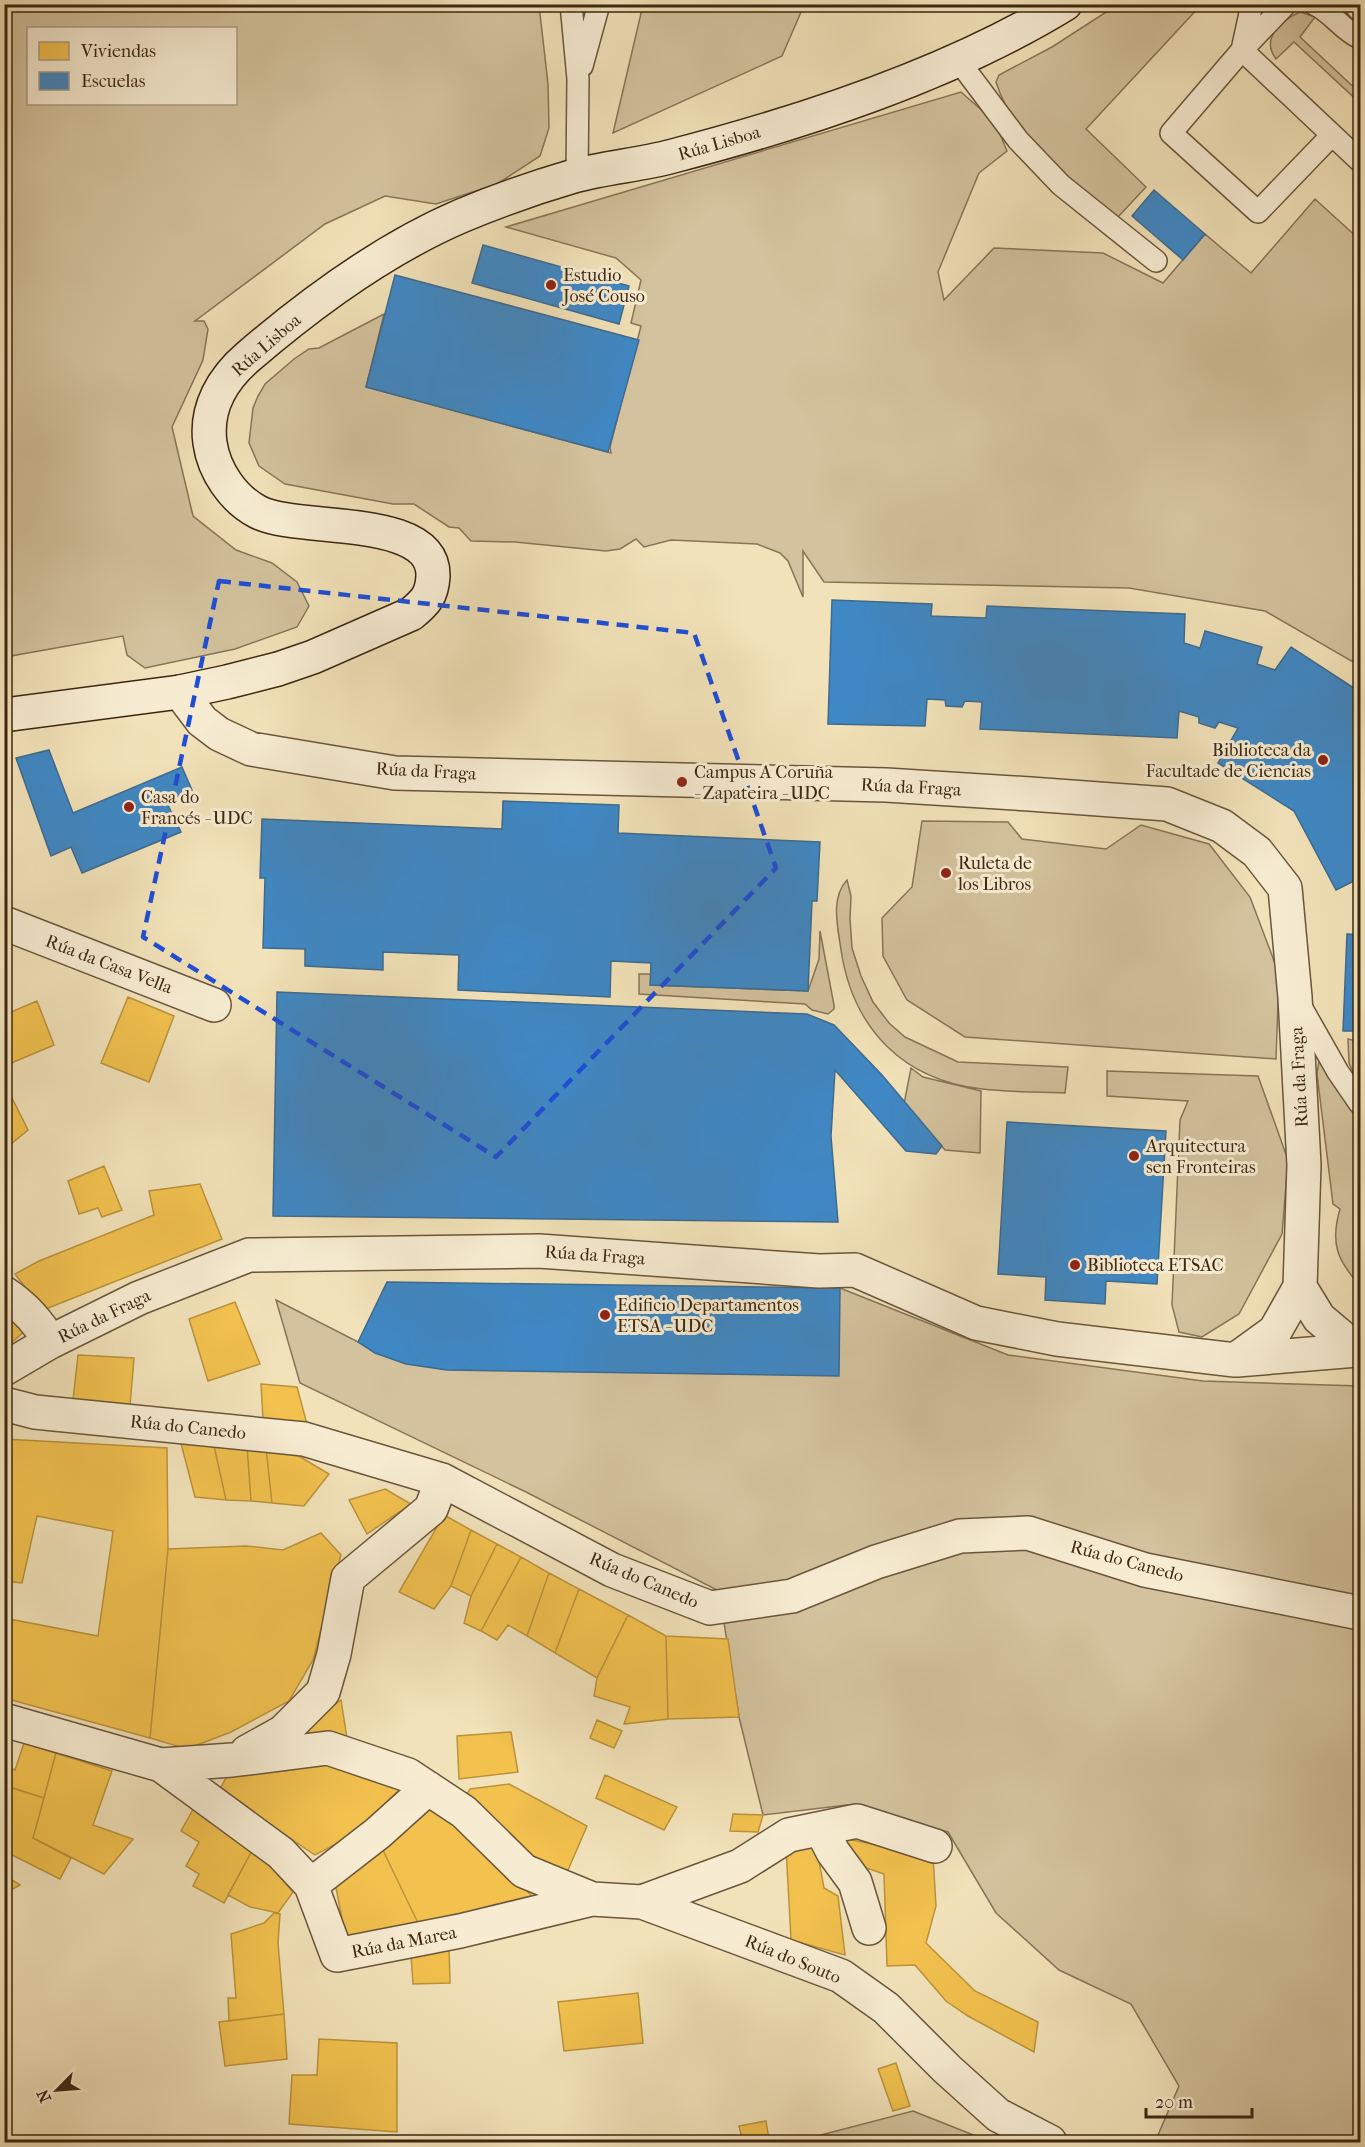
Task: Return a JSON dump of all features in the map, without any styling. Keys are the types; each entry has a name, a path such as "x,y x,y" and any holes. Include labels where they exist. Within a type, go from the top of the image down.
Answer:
{"street":[{"name":"Rúa Lisboa","path":"4,715 180,692 278,669 313,657 411,614 425,603 432,592 433,565 426,552 415,543 380,530 280,520 258,512 241,500 216,467 208,431 214,400 231,372 290,321 400,247 459,217 577,175 657,161 803,119 958,60 1028,27 1065,4"},
{"name":"Rúa da Fraga","path":"180,692 202,721 219,734 251,749 395,772 886,785 1167,804 1222,826 1257,852 1285,888 1295,997 1304,1165 1300,1287 1275,1331 1235,1360"},
{"name":"Rúa da Casa Vella","path":"4,923 214,1005"},
{"name":"Rúa da Fraga","path":"1198,1354 1255,1324 1302,1238"},
{"name":"Rúa da Fraga","path":"4,1369 50,1342 139,1298 249,1255 538,1251 819,1271 855,1270 976,1323 1058,1339 1235,1360 1359,1350"},
{"name":"Rúa da Fraga","path":"1300,1287 1320,1318 1359,1350"},
{"path":"4,1293 20,1303 41,1326 50,1342"},
{"name":"Rúa do Canedo","path":"4,1404 35,1412 304,1439 442,1480 612,1570 710,1608 792,1596 876,1562 960,1536 1028,1533 1144,1570 1360,1613"},
{"path":"232,1760 283,1732 323,1692 334,1654 348,1578 431,1509 442,1480"},
{"path":"4,1720 160,1765 232,1760 328,1748 408,1775 464,1812 524,1871 592,1899"},
{"name":"Rúa da Marea","path":"160,1765 281,1853 311,1885 337,1955 460,1931 592,1899"},
{"path":"311,1885 378,1833 428,1788"},
{"path":"642,1902 740,1866 789,1835 857,1821 935,1846"},
{"path":"821,1829 833,1852 855,1882 869,1928"},
{"name":"Rúa do Souto","path":"592,1899 642,1902 841,1976 886,2008 998,2115 1050,2142"}],"lane":[{"path":"571,4 578,79 577,175"},
{"path":"578,79 599,4"},
{"path":"1242,50 1252,4"},
{"path":"1286,4 1242,50 1171,133 1258,212 1332,135"},
{"path":"1314,4 1329,11 1350,33 1360,38"},
{"path":"1354,4 1360,11"},
{"path":"1242,50 1360,160"},
{"path":"958,60 1018,140 1061,185 1156,261"},
{"path":"1295,997 1338,1072 1360,1104"}],"highlighted area":[{"path":"219,581 694,633 776,868 496,1157 143,937"}],"shaded area":[{"path":"5,4 539,5 548,84 549,128 540,156 497,184 436,204 385,196 325,224 195,321 204,321 208,329 203,360 172,427 193,516 236,550 272,563 297,582 309,606 297,627 235,649 145,668 127,655 123,636 5,657"},
{"path":"643,4 804,5 782,56 613,133"},
{"path":"1117,5 1201,5 1086,129 1146,187 1117,218 1063,175 1030,142 1005,104 996,82 999,75 1052,47"},
{"path":"1300,12 1315,17 1300,37 1360,93 1360,103 1294,42 1276,59 1270,44 1275,31 1286,20"},
{"path":"961,92 995,122 1007,151 979,173 938,272 944,300 994,248 1103,253 1163,283 1205,234 1251,273 1315,199 1360,240 1360,666 1265,611 1129,588 824,582 803,551 803,597 788,561 780,553 757,544 671,540 644,547 636,539 620,549 606,551 515,542 471,541 459,528 449,527 414,504 393,504 285,484 259,466 249,443 253,408 265,384 309,349 319,348 384,314 366,387 611,453 610,447 641,326 631,323 641,280 616,258 506,227"},
{"path":"922,821 1008,822 1022,839 1106,849 1141,825 1209,844 1250,897 1279,974 1276,1059 965,1037 907,1000 883,956 882,918 912,887"},
{"path":"847,880 851,896 852,948 873,1002 889,1023 905,1037 958,1062 1068,1067 1065,1093 992,1090 954,1084 928,1075 906,1062 886,1046 870,1026 857,1004 847,978 836,914 838,895"},
{"path":"820,931 834,1005 834,1009 828,1014 812,1010 805,1004 639,994 639,974 651,974 651,985 808,991 819,959"},
{"path":"1348,1039 1360,1042 1360,1088 1349,1063"},
{"path":"1320,1054 1360,1104 1360,1286 1341,1259 1336,1241 1340,1209 1333,1204 1317,1074"},
{"path":"911,1068 923,1077 981,1091 980,1153 945,1150 904,1104"},
{"path":"1107,1071 1258,1076 1288,1160 1282,1234 1239,1314 1202,1337 1179,1332 1172,1305 1180,1120 1188,1101 1107,1096"},
{"path":"840,1288 1008,1355 1203,1381 1360,1386 1360,2142 1155,2142 1179,2086 1131,2004 1059,1970 996,1913 948,1832 847,1805 763,1815 739,1717 719,1591 526,1492 300,1383 276,1300 358,1342"},
{"path":"913,2111 991,2142 794,2142"}],"building: Viviendas":[{"path":"128,997 174,1016 149,1082 101,1063"},
{"path":"37,1001 54,1045 9,1064 4,1054 4,1015"},
{"path":"4,1082 28,1130 11,1144 4,1128"},
{"path":"104,1166 122,1210 102,1217 98,1208 79,1214 68,1181"},
{"path":"200,1184 222,1239 43,1310 15,1274 39,1261 154,1215 149,1191"},
{"path":"235,1302 260,1364 208,1381 189,1319"},
{"path":"8,1314 26,1330 4,1349 4,1317"},
{"path":"78,1355 134,1358 130,1406 73,1400"},
{"path":"261,1384 297,1387 307,1424 263,1420"},
{"path":"179,1436 213,1441 226,1500 195,1497"},
{"path":"4,1439 167,1448 168,1549 150,1738 4,1698 4,1618 98,1636 113,1531 37,1516 22,1583 4,1581"},
{"path":"213,1441 247,1446 251,1501 226,1500"},
{"path":"247,1446 266,1448 272,1503 251,1501"},
{"path":"266,1448 292,1452 329,1474 304,1506 272,1503"},
{"path":"385,1489 411,1504 367,1534 349,1500"},
{"path":"444,1515 471,1530 451,1586 434,1609 399,1592"},
{"path":"471,1530 497,1544 471,1596 451,1586"},
{"path":"321,1533 341,1555 313,1660 289,1701 231,1732 187,1749 150,1738 168,1549 246,1546 283,1550"},
{"path":"497,1544 521,1557 481,1631 464,1623 471,1596"},
{"path":"521,1557 549,1573 527,1636 508,1625 497,1640 481,1631"},
{"path":"549,1573 579,1589 555,1653 527,1636"},
{"path":"579,1589 628,1615 597,1678 555,1653"},
{"path":"628,1615 666,1636 668,1719 624,1724 630,1707 594,1696 597,1678"},
{"path":"666,1636 728,1639 739,1717 668,1719"},
{"path":"341,1700 347,1738 298,1744 296,1733"},
{"path":"597,1720 622,1731 614,1748 590,1738"},
{"path":"511,1732 518,1772 459,1779 457,1736"},
{"path":"24,1743 56,1753 44,1798 4,1785 4,1766 15,1770"},
{"path":"56,1753 112,1771 93,1825 133,1839 104,1874 33,1838"},
{"path":"321,1762 401,1788 353,1835 315,1855 219,1791 229,1772"},
{"path":"605,1775 677,1807 664,1830 596,1798"},
{"path":"509,1784 587,1826 565,1877 527,1860 467,1794 470,1789"},
{"path":"9,1787 44,1798 33,1838 71,1858 60,1879 4,1851 4,1802"},
{"path":"196,1804 254,1847 224,1903 193,1886 199,1874 186,1866 199,1842 181,1831"},
{"path":"434,1804 536,1900 419,1925 379,1842"},
{"path":"733,1814 763,1815 758,1832 730,1831"},
{"path":"846,1839 933,1855 936,1906 926,1943 975,1991 1038,2022 1034,2052 968,2016 946,2001 915,1965 887,1966 884,1874 852,1863"},
{"path":"379,1842 419,1925 346,1940 333,1872"},
{"path":"816,1845 824,1888 838,1896 845,1955 791,1940 786,1847"},
{"path":"254,1847 293,1892 278,1913 250,1907 228,1895"},
{"path":"4,1875 20,1885 4,1894"},
{"path":"274,1913 280,1914 278,1943 284,2014 229,2021 228,1998 236,1998 231,1934 264,1923"},
{"path":"449,1946 450,1983 413,1984 411,1955"},
{"path":"638,1993 643,2043 564,2051 558,2002"},
{"path":"284,2014 287,2059 225,2066 219,2022"},
{"path":"319,2039 397,2043 397,2132 289,2124 292,2075 317,2075"},
{"path":"896,2063 910,2106 893,2111 878,2069"},
{"path":"766,2121 769,2139 743,2142 739,2126"}],"building: Escuelas":[{"path":"1154,190 1205,234 1183,260 1132,216"},
{"name":"Estudio José Couso","path":"483,245 629,286 619,324 472,283"},
{"path":"395,275 639,340 608,452 366,387"},
{"path":"832,600 932,604 931,616 986,618 987,606 1185,614 1184,643 1200,648 1205,631 1262,647 1257,664 1275,670 1291,647 1360,692 1360,878 1336,890 1294,811 1218,763 1238,728 1219,722 1215,728 1199,723 1199,717 1179,711 1177,738 980,729 982,702 965,701 962,707 946,706 945,700 927,699 925,726 828,724"},
{"name":"Casa do Francés - UDC","path":"49,750 73,813 182,767 192,790 166,801 181,832 82,873 71,847 51,856 16,758"},
{"path":"503,801 619,805 618,833 820,842 817,901 812,901 808,991 650,985 651,963 611,961 610,997 458,990 459,955 383,952 383,970 305,966 305,949 263,948 265,878 260,878 262,819 502,829"},
{"path":"1347,934 1360,935 1360,1031 1343,1031"},
{"path":"277,992 807,1014 834,1025 882,1075 942,1146 936,1154 906,1151 835,1070 831,1136 838,1222 273,1216"},
{"path":"1007,1122 1166,1131 1157,1284 1106,1281 1105,1304 1045,1300 1046,1277 998,1274"},
{"name":"Edificio Departamentos ETSA - UDC","path":"387,1282 840,1288 839,1376 447,1370 406,1364 375,1353 358,1342"}],"place":[{"name":"Estudio José Couso","path":"551,285"},
{"name":"Biblioteca da Facultade de Ciencias","path":"1323,760"},
{"name":"Campus A Coruña - Zapateira - UDC","path":"682,782"},
{"name":"Casa do Francés - UDC","path":"129,807"},
{"name":"Ruleta de los Libros","path":"946,873"},
{"name":"Arquitectura sen Fronteiras","path":"1134,1156"},
{"name":"Biblioteca ETSAC","path":"1075,1265"},
{"name":"Edificio Departamentos ETSA - UDC","path":"605,1315"}]}
